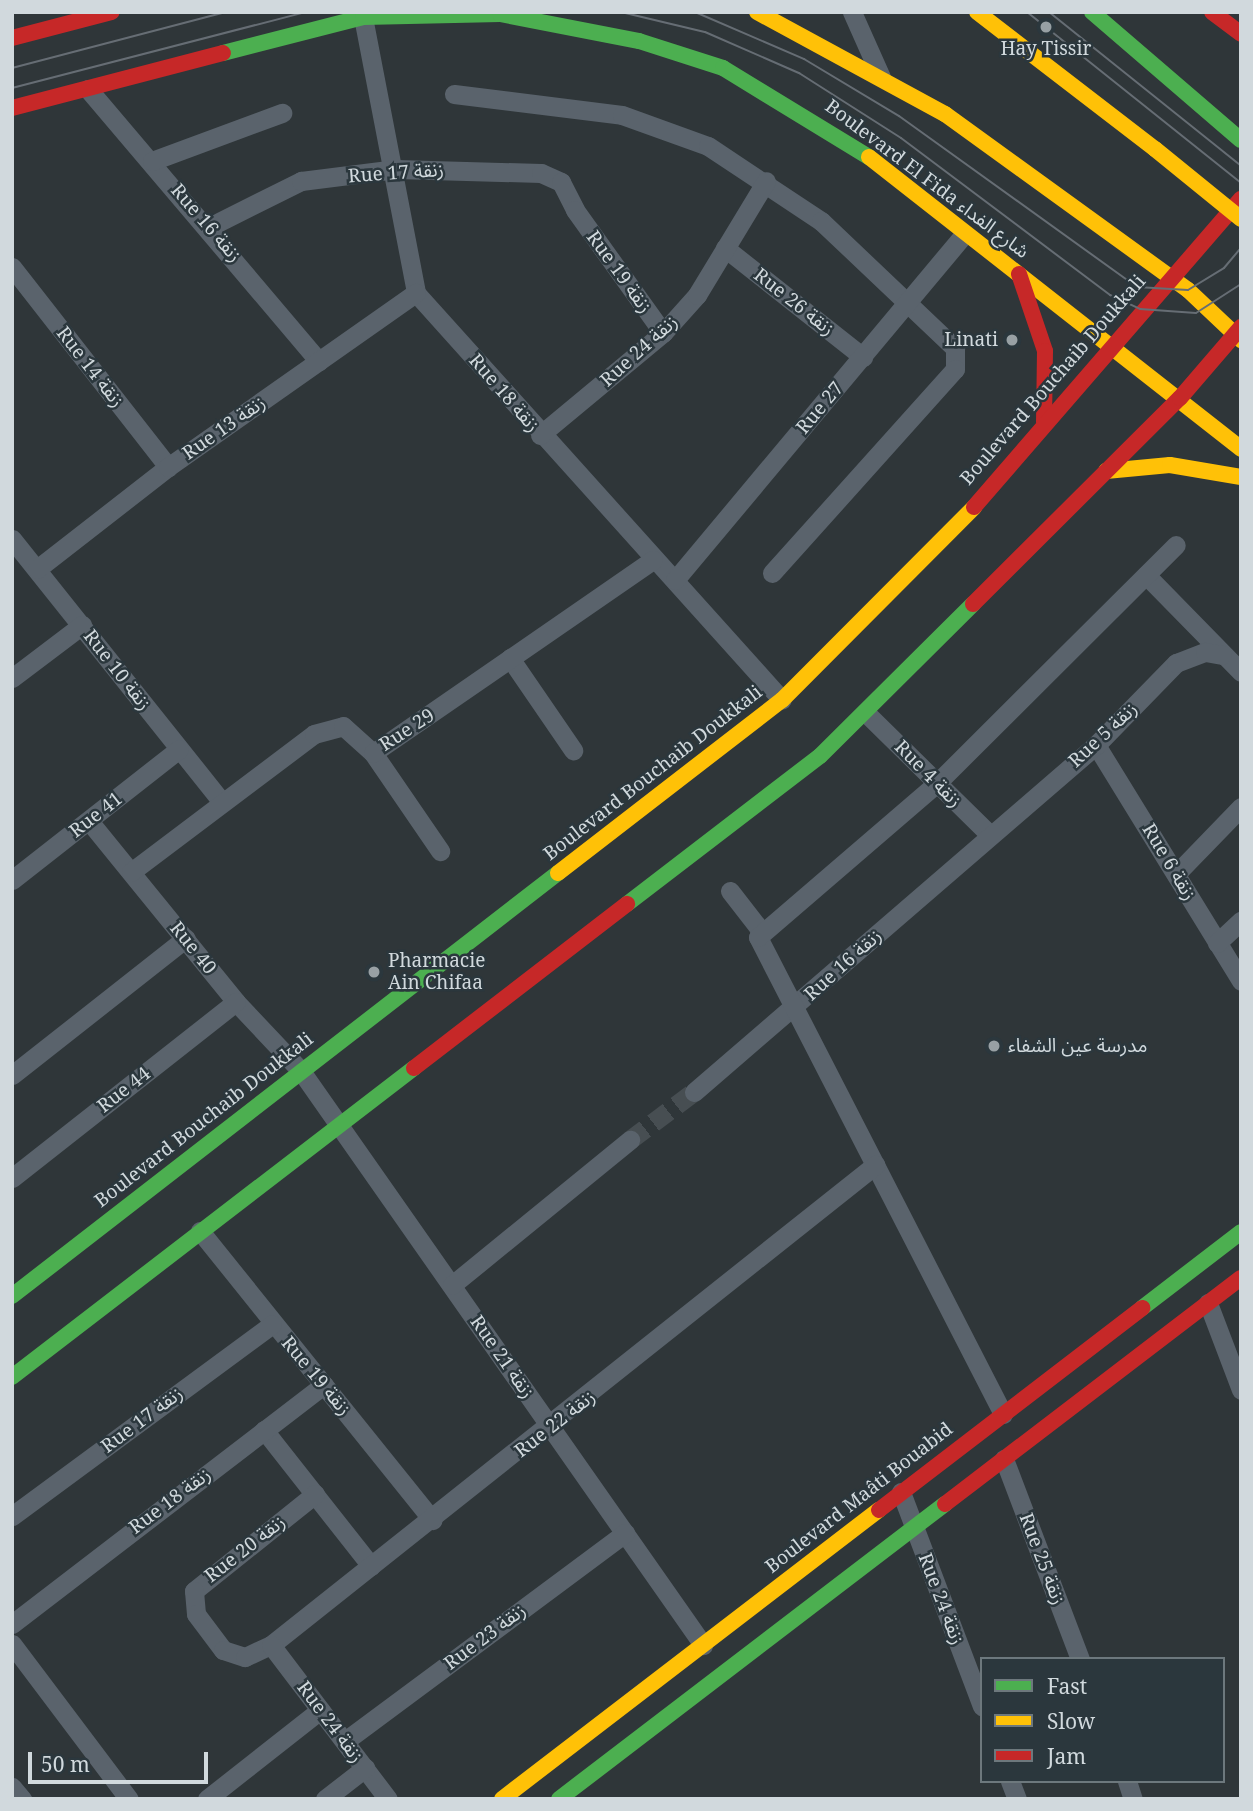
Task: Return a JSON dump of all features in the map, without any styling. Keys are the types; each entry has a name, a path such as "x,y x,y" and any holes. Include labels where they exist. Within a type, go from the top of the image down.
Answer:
{"main road":[{"path":"12,38 88,15 112,12"},
{"name":"Boulevard El Fida شارع الفداء","path":"12,108 363,18 452,12 540,19 723,68 865,154 964,234 1112,343 1241,449"},
{"path":"12,1377 340,1126 867,715 1180,398 1239,334 1169,276 945,114 757,12"},
{"path":"977,12 1241,219"},
{"path":"1092,12 1241,140"},
{"path":"1212,12 1241,34"},
{"name":"Boulevard Bouchaib Doukkali","path":"12,1296 782,700 942,543 1169,276 1241,199"},
{"path":"1019,274 1045,351 1044,422"},
{"path":"1106,471 1170,466 1241,477"},
{"name":"Boulevard Maâti Bouabid","path":"502,1799 1241,1232"},
{"path":"559,1799 1241,1278"}],"street":[{"path":"852,12 881,77"},
{"path":"363,18 396,169 416,293"},
{"name":"Rue 16 زنقة","path":"88,89 209,227 319,361"},
{"path":"454,94 622,115 708,146 766,181 821,221 956,348 957,367 772,573"},
{"path":"152,161 282,113"},
{"name":"Rue 17 زنقة","path":"209,227 275,188 396,169 541,173 561,182 575,211"},
{"name":"Rue 24 زنقة","path":"540,435 663,333 698,295 766,181"},
{"name":"Rue 19 زنقة","path":"575,211 663,333"},
{"name":"Rue 27","path":"675,580 909,304 964,234"},
{"name":"Rue 26 زنقة","path":"725,248 863,357"},
{"name":"Rue 14 زنقة","path":"12,267 168,467"},
{"name":"Rue 13 زنقة","path":"37,569 168,467 416,293"},
{"name":"Rue 18 زنقة","path":"416,293 540,435 782,700"},
{"name":"Rue 10 زنقة","path":"12,539 221,801"},
{"path":"1003,1414 796,1008 759,948 761,932 937,783 1176,545"},
{"name":"Rue 29","path":"131,872 221,801 329,727 356,733 373,753 653,560"},
{"path":"1146,575 1241,672"},
{"path":"12,678 82,625"},
{"name":"Rue 5 زنقة","path":"989,834 1096,745 1176,663 1205,652 1222,655"},
{"path":"510,658 573,750"},
{"name":"Rue 4 زنقة","path":"867,715 989,834"},
{"name":"Rue 6 زنقة","path":"1096,745 1241,981"},
{"name":"Rue 41","path":"12,880 179,749"},
{"path":"373,753 440,851"},
{"path":"1177,873 1241,807"},
{"name":"Rue 40","path":"89,821 236,1002 301,1071"},
{"name":"Rue 16 زنقة","path":"694,1092 796,1008 989,834"},
{"path":"730,891 761,932"},
{"path":"1217,943 1241,921"},
{"path":"12,1075 186,938"},
{"name":"Rue 44","path":"12,1178 236,1002"},
{"name":"Rue 21 زنقة","path":"301,1071 703,1644"},
{"path":"452,1285 630,1140"},
{"name":"Rue 22 زنقة","path":"223,1650 245,1657 271,1645 551,1427 875,1164"},
{"name":"Rue 19 زنقة","path":"200,1231 432,1520"},
{"path":"1208,1303 1241,1390"},
{"name":"Rue 17 زنقة","path":"12,1516 272,1324"},
{"name":"Rue 18 زنقة","path":"14,1620 324,1385"},
{"path":"264,1430 371,1566"},
{"name":"Rue 25 زنقة","path":"1004,1460 1079,1657"},
{"name":"Rue 24 زنقة","path":"901,1492 980,1701"},
{"name":"Rue 20 زنقة","path":"223,1650 196,1614 194,1591 315,1494"},
{"name":"Rue 23 زنقة","path":"345,1741 625,1533"},
{"path":"12,1644 129,1799"},
{"name":"Rue 24 زنقة","path":"271,1645 387,1799"},
{"path":"207,1799 320,1710"},
{"path":"325,1799 365,1768"},
{"path":"12,1787 22,1799"}],"tunnel":[{"path":"630,1140 694,1092"}],"tram line":[{"path":"12,68 225,12"},
{"path":"12,88 305,12"},
{"path":"621,12 705,32 799,73 901,138 1110,295 1140,309 1196,313 1241,284"},
{"path":"695,12 804,59 899,116 1137,287 1188,290 1224,268 1241,248"},
{"path":"1027,12 1241,183"},
{"path":"1049,12 1241,166"}],"traffic: fast":[{"path":"1092,12 1241,140"},
{"path":"223,53 363,17 500,14 639,41 723,68 869,157"},
{"path":"627,904 820,756 973,604"},
{"path":"12,1296 558,873"},
{"path":"12,1377 414,1068"},
{"path":"1142,1308 1241,1232"},
{"path":"559,1799 945,1504"}],"traffic: slow":[{"path":"757,12 945,114 1188,290 1241,340"},
{"path":"977,12 1155,149"},
{"path":"1155,149 1241,219"},
{"path":"869,157 1241,449"},
{"path":"1106,471 1170,465 1241,477"},
{"path":"558,873 782,700 974,507"},
{"path":"502,1799 879,1510"}],"traffic: jam":[{"path":"12,38 112,12"},
{"path":"1212,12 1241,34"},
{"path":"12,108 223,53"},
{"path":"974,507 1241,199"},
{"path":"1019,274 1045,351 1044,422"},
{"path":"973,604 1180,398 1241,327"},
{"path":"414,1068 627,904"},
{"path":"945,1504 1241,1278"},
{"path":"879,1510 1142,1308"}],"place":[{"name":"Hay Tissir","path":"1046,27"},
{"name":"Linati","path":"1012,340"},
{"name":"Pharmacie Ain Chifaa","path":"374,972"},
{"name":"مدرسة عين الشفاء","path":"994,1046"}]}
